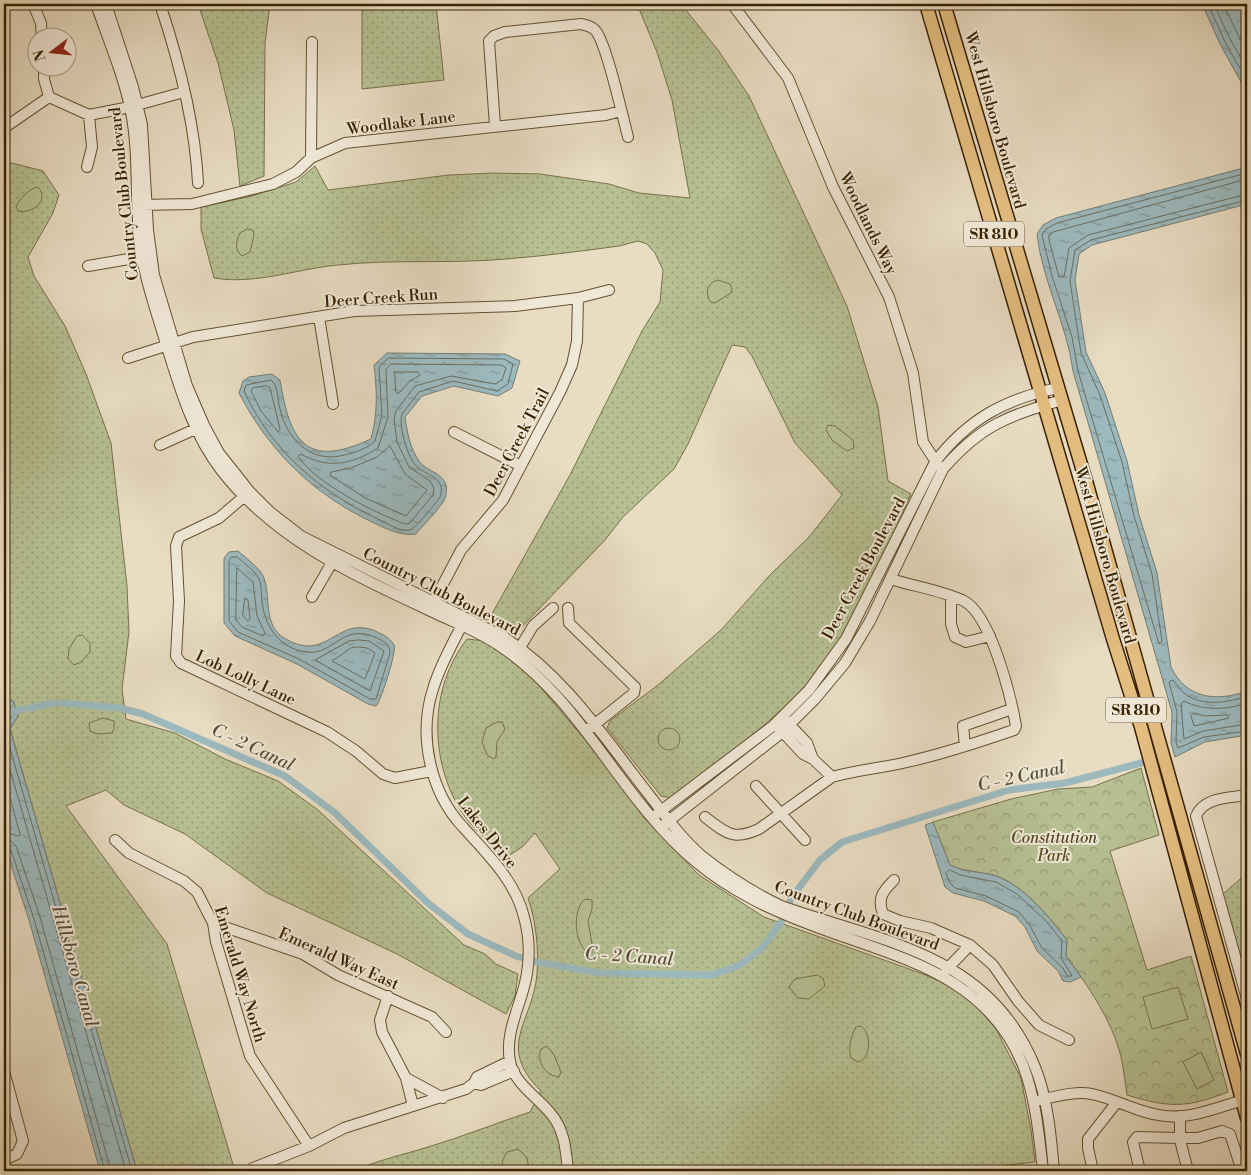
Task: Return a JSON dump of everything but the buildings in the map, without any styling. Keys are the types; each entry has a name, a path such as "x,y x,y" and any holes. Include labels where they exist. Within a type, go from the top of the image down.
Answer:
{"main road":[{"name":"West Hillsboro Boulevard","path":"926,4 1042,392 1113,640 1141,727 1245,1100 1247,1118"},
{"name":"West Hillsboro Boulevard","path":"944,4 1060,394 1247,1054"},
{"path":"950,86 960,93 971,95"},
{"path":"956,104 966,108 979,122"},
{"path":"1113,640 1120,643 1133,672 1141,677"}],"street":[{"path":"33,4 41,28"},
{"name":"Country Club Boulevard","path":"96,4 134,105"},
{"name":"Country Club Boulevard","path":"106,4 145,144 142,204 146,256 171,345 190,393 200,427 216,463 290,538 463,622 493,642 517,652 590,728 665,823 700,860 735,891 919,963 942,975 985,1007 1002,1027 1024,1067 1039,1100 1054,1171"},
{"path":"160,4 170,34 184,92 198,183"},
{"name":"Woodlands Way","path":"735,7 788,78 833,187 889,297 912,373 923,442 939,466"},
{"path":"496,126 488,48 489,41 494,36 505,32 581,24 589,25 596,31 616,87 628,138"},
{"path":"311,158 312,42"},
{"path":"44,78 49,97"},
{"path":"49,97 89,115 184,92"},
{"path":"4,128 49,97"},
{"name":"Woodlake Lane","path":"142,204 192,204 273,184 296,172 311,158 345,142 606,115 622,111"},
{"path":"87,167 92,147 89,115"},
{"path":"88,266 146,256"},
{"name":"Deer Creek Run","path":"128,358 193,337 354,311 514,306 578,298 609,290"},
{"name":"Deer Creek Trail","path":"431,607 461,550 495,511 521,466 572,365 577,341 578,298"},
{"path":"319,317 333,404"},
{"name":"Deer Creek Boulevard","path":"657,814 778,720 809,690 846,639 956,438 974,421 1006,404 1042,392 1060,394"},
{"name":"Deer Creek Boulevard","path":"665,823 786,728 815,699 845,663 870,621 939,466 976,435 1013,416 1045,405 1060,394"},
{"path":"160,445 200,427"},
{"path":"454,432 521,466"},
{"name":"Lob Lolly Lane","path":"247,495 219,518 179,537 176,546 179,601 176,656 181,663 327,732 356,751 383,774 395,778 431,771"},
{"path":"312,596 334,559"},
{"path":"705,817 726,834 738,836 759,829 832,777 859,769 906,763 1014,730 1016,726 1012,709 990,636 979,615 965,601 890,579"},
{"path":"951,597 952,631 959,640 966,642 990,636"},
{"path":"517,652 534,626 553,608"},
{"path":"568,608 569,622 635,687 634,692 590,728"},
{"name":"Lakes Drive","path":"463,622 432,690 426,722 431,771 445,802 461,826 497,864 515,893 524,916 529,944 527,974 513,1022 512,1066"},
{"path":"965,746 964,726 1012,709"},
{"path":"778,720 807,743 813,759 832,777"},
{"path":"756,786 805,840"},
{"path":"1247,795 1207,802 1199,810 1196,820 1247,999"},
{"name":"Emerald Way North","path":"115,840 129,852 184,882 197,892 213,923 216,942 250,1056 309,1146"},
{"path":"894,880 882,892 879,904 882,914 900,922 931,928 970,945 993,965 1018,1001 1039,1024 1069,1040"},
{"name":"Country Club Boulevard","path":"798,916 898,944 949,966 970,980 1009,1021 1035,1068 1039,1100 1043,1171"},
{"name":"Emerald Way East","path":"213,923 304,954 338,975 432,1017 446,1032"},
{"path":"942,975 970,945"},
{"path":"388,996 380,1020 382,1032 406,1078 413,1106"},
{"path":"253,1168 309,1146 344,1128 443,1098 474,1083 480,1085 512,1066 528,1093 552,1115 563,1134 568,1171"},
{"path":"4,1076 23,1141 17,1154 4,1160"},
{"path":"406,1078 443,1098"},
{"path":"1039,1100 1075,1094 1095,1094 1166,1117 1205,1112 1245,1100"},
{"path":"1094,1171 1088,1148 1088,1139 1117,1102"},
{"path":"1180,1116 1180,1138 1188,1171"},
{"path":"1140,1171 1133,1142 1137,1136 1198,1138 1227,1132 1235,1144 1242,1171"}],"green space":[{"path":"198,4 270,4 265,43 264,176 240,186 234,130 218,63"},
{"path":"362,4 436,4 444,80 362,89"},
{"path":"637,4 681,4 718,50 749,96 847,306 878,407 888,481 911,494 861,603 842,637 807,684 764,725 672,798 661,796 607,728 610,721 658,685 722,629 769,576 810,536 842,495 795,443 752,356 745,347 732,345 688,444 674,469 623,517 605,540 516,633 489,619 570,475 642,331 660,302 663,270 655,253 647,244 638,241 619,246 520,258 359,263 322,267 260,278 229,280 214,278 201,229 201,207 252,196 296,182 315,166 328,190 449,175 494,173 540,174 609,184 639,193 690,198 672,100 657,52"},
{"path":"12,163 43,171 59,195 53,213 28,257 34,276 65,326 86,374 111,443 127,586 129,632 122,689 126,719 175,733 225,759 278,781 318,810 464,945 485,954 496,964 518,974 515,996 506,1014 397,954 267,893 185,834 124,805 106,790 66,806 167,944 235,1171 137,1171 10,729 18,715 13,701 4,697 4,166"},
{"path":"38,187 42,197 41,202 29,210 18,211 16,206 22,197 31,189"},
{"path":"247,229 253,230 254,235 250,252 242,256 239,254 237,242 240,233"},
{"path":"718,280 730,284 732,289 731,293 715,303 709,299 708,289 712,283"},
{"path":"828,425 835,426 853,440 854,448 847,451 832,440 826,430"},
{"path":"82,635 90,643 90,652 81,662 74,665 68,659 69,649 77,636"},
{"path":"467,639 486,641 526,670 603,761 644,818 699,875 764,917 923,974 953,987 977,1007 996,1029 1021,1078 1035,1162 965,1170 967,1171 354,1171 530,1112 541,1091 527,1075 520,1060 518,1047 537,974 536,936 528,898 560,869 535,833 522,847 504,859 465,818 451,791 443,769 439,747 440,701 446,679 455,658"},
{"path":"103,718 114,721 112,733 97,734 90,731 89,723"},
{"path":"497,722 502,722 505,729 497,742 496,757 494,759 487,755 482,742 486,728"},
{"path":"669,728 677,731 680,739 677,747 669,750 661,747 658,739 661,731"},
{"name":"Constitution Park","path":"1141,768 1159,835 1110,851 1147,970 1191,956 1228,1092 1189,1103 1167,1104 1127,1095 1122,1062 1112,1030 1083,979 1066,956 1067,940 1037,904 1009,882 993,875 956,868 950,865 933,822 1011,799 1058,789 1092,787"},
{"path":"1247,873 1247,955 1240,955 1223,894"},
{"path":"585,899 592,900 592,909 588,921 593,950 588,953 580,942 576,926 578,911"},
{"path":"817,975 823,978 825,986 809,999 798,998 789,987 795,979"},
{"path":"1178,987 1188,1019 1152,1029 1143,997"},
{"path":"861,1026 867,1035 868,1051 866,1056 858,1062 851,1058 850,1046 856,1027"},
{"path":"547,1046 554,1055 561,1072 559,1077 546,1071 541,1063 541,1049"},
{"path":"1201,1052 1214,1080 1197,1089 1183,1062"},
{"path":"518,1149 527,1158 529,1169 527,1171 505,1171 502,1164 507,1152"}],"water":[{"path":"1202,4 1247,4 1247,93 1220,44"},
{"path":"1247,167 1247,204 1092,245 1079,254 1075,280 1086,352 1105,393 1127,461 1139,515 1157,573 1171,667 1177,678 1185,686 1203,695 1225,696 1247,691 1247,735 1205,742 1175,757 1171,743 1172,712 1073,371 1066,336 1044,269 1037,234 1043,225 1056,218"},
{"path":"387,353 505,354 520,361 512,388 498,396 454,386 422,396 405,417 413,451 423,465 443,479 447,490 440,507 416,534 399,533 372,522 351,511 312,484 295,469 264,434 239,393 243,381 249,377 272,374 280,380 289,420 296,434 305,444 316,450 331,451 349,448 371,439 376,402 374,365"},
{"path":"238,551 260,571 264,578 270,619 277,633 284,638 299,645 311,646 349,629 360,628 373,630 390,640 394,645 391,666 376,706 368,704 297,664 235,636 224,623 224,558 229,552"},
{"name":"Hillsboro Canal","path":"4,697 13,701 18,716 10,729 137,1171 100,1171 29,920 4,844"},
{"path":"933,822 950,865 999,877 1019,889 1037,904 1067,940 1066,956 1081,977 1070,982 1063,981 1058,971 1037,951 1025,927 1015,916 984,901 953,893 945,887 925,825"}],"waterway":[{"name":"C - 2 Canal","path":"30,708 55,703"},
{"name":"C - 2 Canal","path":"62,703 120,708 143,714 285,776 334,812 429,904 468,934 516,956 537,962 600,973 712,975 740,965 762,948 781,922 792,897 820,860 842,842 1009,790 1065,783 1141,763"},
{"path":"4,714 23,709"}]}
